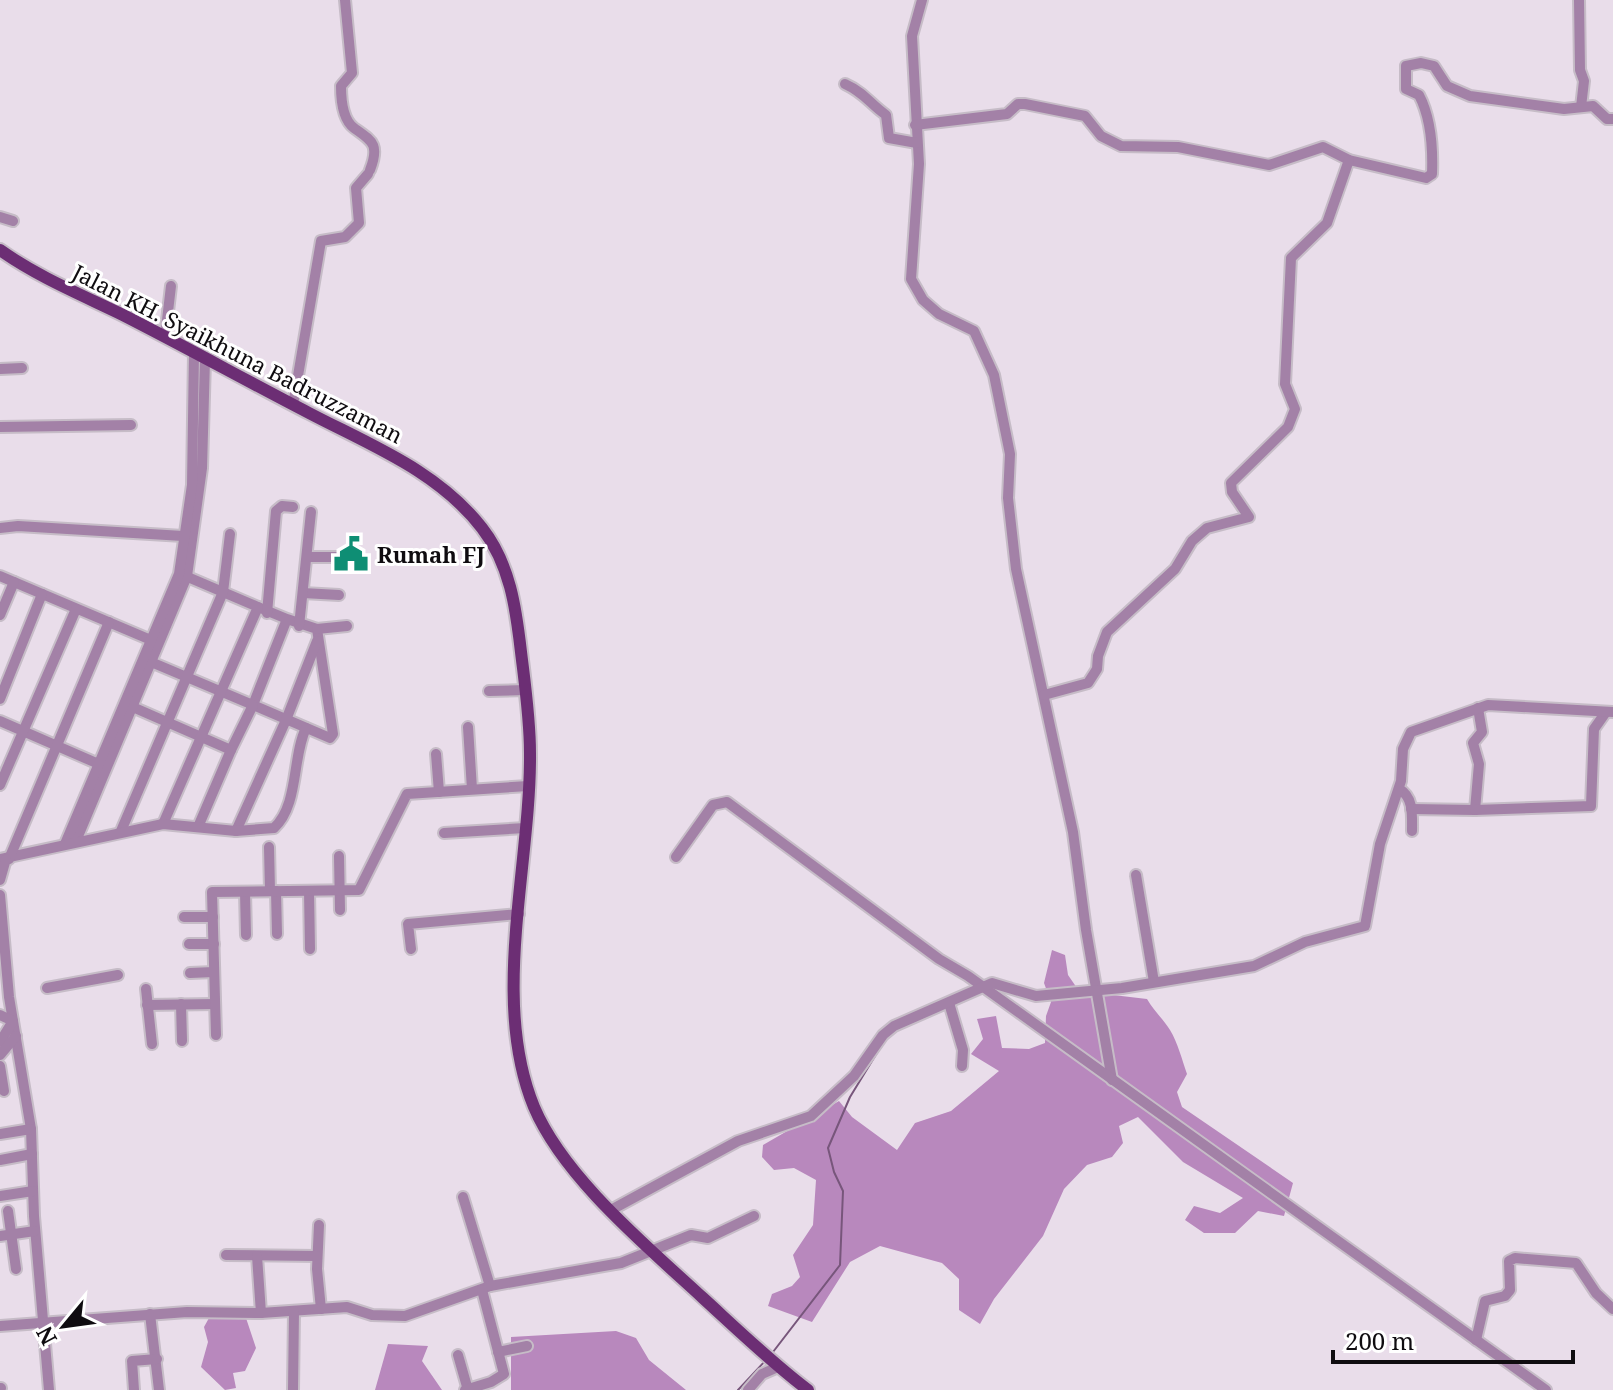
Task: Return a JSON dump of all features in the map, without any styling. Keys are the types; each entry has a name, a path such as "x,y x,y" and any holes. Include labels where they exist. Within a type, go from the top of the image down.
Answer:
{"main road":[{"name":"Jalan KH. Syaikhuna Badruzzaman","path":"1,255 385,449 437,485 479,524 493,543 509,580 526,690 530,754 515,969 520,1053 535,1109 563,1154 651,1253 775,1365 808,1390"}],"street":[{"path":"293,405 321,241 345,237 359,223 356,188 369,172 375,158 373,144 366,134 350,124 342,109 341,86 352,73 345,0"},
{"path":"922,0 912,36 919,164 911,279 923,300 939,314 974,331 994,375 1010,454 1008,498 1016,569 1073,832 1112,1080"},
{"path":"1579,0 1580,70 1584,81 1581,107"},
{"path":"915,125 1007,114 1018,104 1025,104 1085,116 1101,136 1121,146 1178,147 1269,165 1323,147 1349,160 1426,178 1431,176 1432,149 1425,109 1419,95 1406,89 1403,83 1405,68 1415,63 1434,66 1447,86 1470,96 1533,106 1593,106 1607,119 1613,119"},
{"path":"845,84 866,94 873,108 886,115 889,138 917,143"},
{"path":"1044,695 1088,683 1097,669 1107,632 1175,569 1192,541 1207,528 1249,517 1232,492 1231,483 1288,427 1295,409 1285,384 1291,258 1327,223 1349,160"},
{"path":"0,217 13,221"},
{"path":"165,337 171,286"},
{"path":"183,575 183,536 192,485 200,356"},
{"path":"70,842 183,575 202,468 200,356"},
{"path":"0,369 22,368"},
{"path":"0,427 131,425"},
{"path":"163,824 222,690 262,610 276,511 282,506 293,507"},
{"path":"299,626 311,512"},
{"path":"0,528 183,536"},
{"path":"121,831 223,592 230,534"},
{"path":"308,557 341,557"},
{"path":"183,575 318,633 347,626"},
{"path":"0,576 155,642"},
{"path":"0,615 14,582"},
{"path":"303,593 339,595"},
{"path":"0,699 42,594"},
{"path":"0,785 76,609"},
{"path":"198,827 253,705 287,619"},
{"path":"0,880 5,859 109,622"},
{"path":"151,662 185,678 222,690 327,738 333,734 318,633"},
{"path":"236,831 286,720 318,633"},
{"path":"128,705 151,662 155,642"},
{"path":"489,691 526,690"},
{"path":"611,1210 726,1147 811,1116 854,1076 883,1035 907,1019 982,986 1006,984 1036,996 1154,982 1254,966 1305,942 1365,926 1380,844 1399,789 1403,749 1411,732 1478,708 1504,704 1609,712"},
{"path":"128,705 168,719 231,750"},
{"path":"1475,810 1479,764 1473,743 1482,732 1478,708"},
{"path":"1411,809 1591,806 1594,729 1609,712"},
{"path":"0,721 102,766"},
{"path":"468,727 472,789"},
{"path":"5,859 70,842 163,824 236,831 270,830 279,823 297,775 296,750 306,728"},
{"path":"436,754 439,792"},
{"path":"216,1035 212,892 359,890 407,794 528,786"},
{"path":"1399,789 1405,793 1411,809 1412,831"},
{"path":"676,857 713,805 727,802 939,959 982,986 1546,1390"},
{"path":"444,833 525,828"},
{"path":"269,847 277,934"},
{"path":"339,856 340,910"},
{"path":"1136,875 1154,982"},
{"path":"309,891 310,949"},
{"path":"245,892 246,935"},
{"path":"0,895 13,1021 31,1129 35,1231 46,1323 49,1390"},
{"path":"411,949 408,924 519,914"},
{"path":"184,917 213,917"},
{"path":"189,944 214,944"},
{"path":"190,973 214,972"},
{"path":"47,988 118,975"},
{"path":"146,989 152,1044"},
{"path":"949,1003 963,1050 962,1066"},
{"path":"181,1004 182,1041"},
{"path":"147,1005 215,1004"},
{"path":"0,1015 13,1021"},
{"path":"0,1042 13,1021"},
{"path":"0,1055 16,1036"},
{"path":"0,1066 4,1091"},
{"path":"0,1134 31,1129"},
{"path":"0,1160 32,1154"},
{"path":"1,1193 33,1191"},
{"path":"458,1355 467,1390 504,1374 463,1197"},
{"path":"8,1211 6,1235 16,1269"},
{"path":"0,1326 150,1314 261,1313 347,1307 391,1318 486,1288 621,1263 691,1235 711,1237 754,1216"},
{"path":"319,1225 317,1256 321,1309"},
{"path":"6,1235 35,1231"},
{"path":"226,1255 317,1256"},
{"path":"257,1256 261,1313"},
{"path":"1476,1340 1485,1301 1505,1296 1510,1290 1509,1261 1515,1258 1576,1263 1596,1293 1613,1309"},
{"path":"293,1390 294,1311"},
{"path":"150,1314 159,1390"},
{"path":"498,1352 527,1346"},
{"path":"134,1390 132,1361 157,1359"},
{"path":"748,1390 775,1365"}],"shaded area":[{"path":"1052,950 1065,955 1068,975 1079,991 1147,999 1178,1046 1187,1074 1177,1092 1182,1107 1293,1183 1284,1216 1258,1211 1235,1233 1204,1233 1185,1220 1194,1206 1220,1213 1243,1198 1183,1162 1138,1117 1119,1126 1123,1143 1112,1157 1087,1165 1064,1189 1043,1236 994,1299 980,1324 959,1310 959,1279 942,1263 880,1246 850,1262 812,1322 768,1306 772,1294 792,1286 800,1277 793,1255 813,1225 816,1180 794,1168 774,1170 762,1157 763,1145 839,1101 852,1117 897,1150 915,1123 951,1111 999,1071 971,1054 983,1039 977,1019 996,1016 1002,1048 1029,1049 1045,1043 1046,1016 1051,1002 1044,983"},
{"path":"231,1315 246,1318 256,1348 245,1371 233,1373 236,1388 225,1390 201,1367 208,1342 204,1327 209,1318"},
{"path":"616,1331 636,1338 649,1360 686,1390 511,1390 511,1337"},
{"path":"388,1344 428,1346 422,1361 442,1390 375,1390"}],"waterway":[{"path":"773,1352 840,1265 843,1191 828,1148 850,1097 883,1043"},
{"path":"738,1390 766,1360"}],"place":[{"name":"Rumah FJ","path":"351,554"}]}
